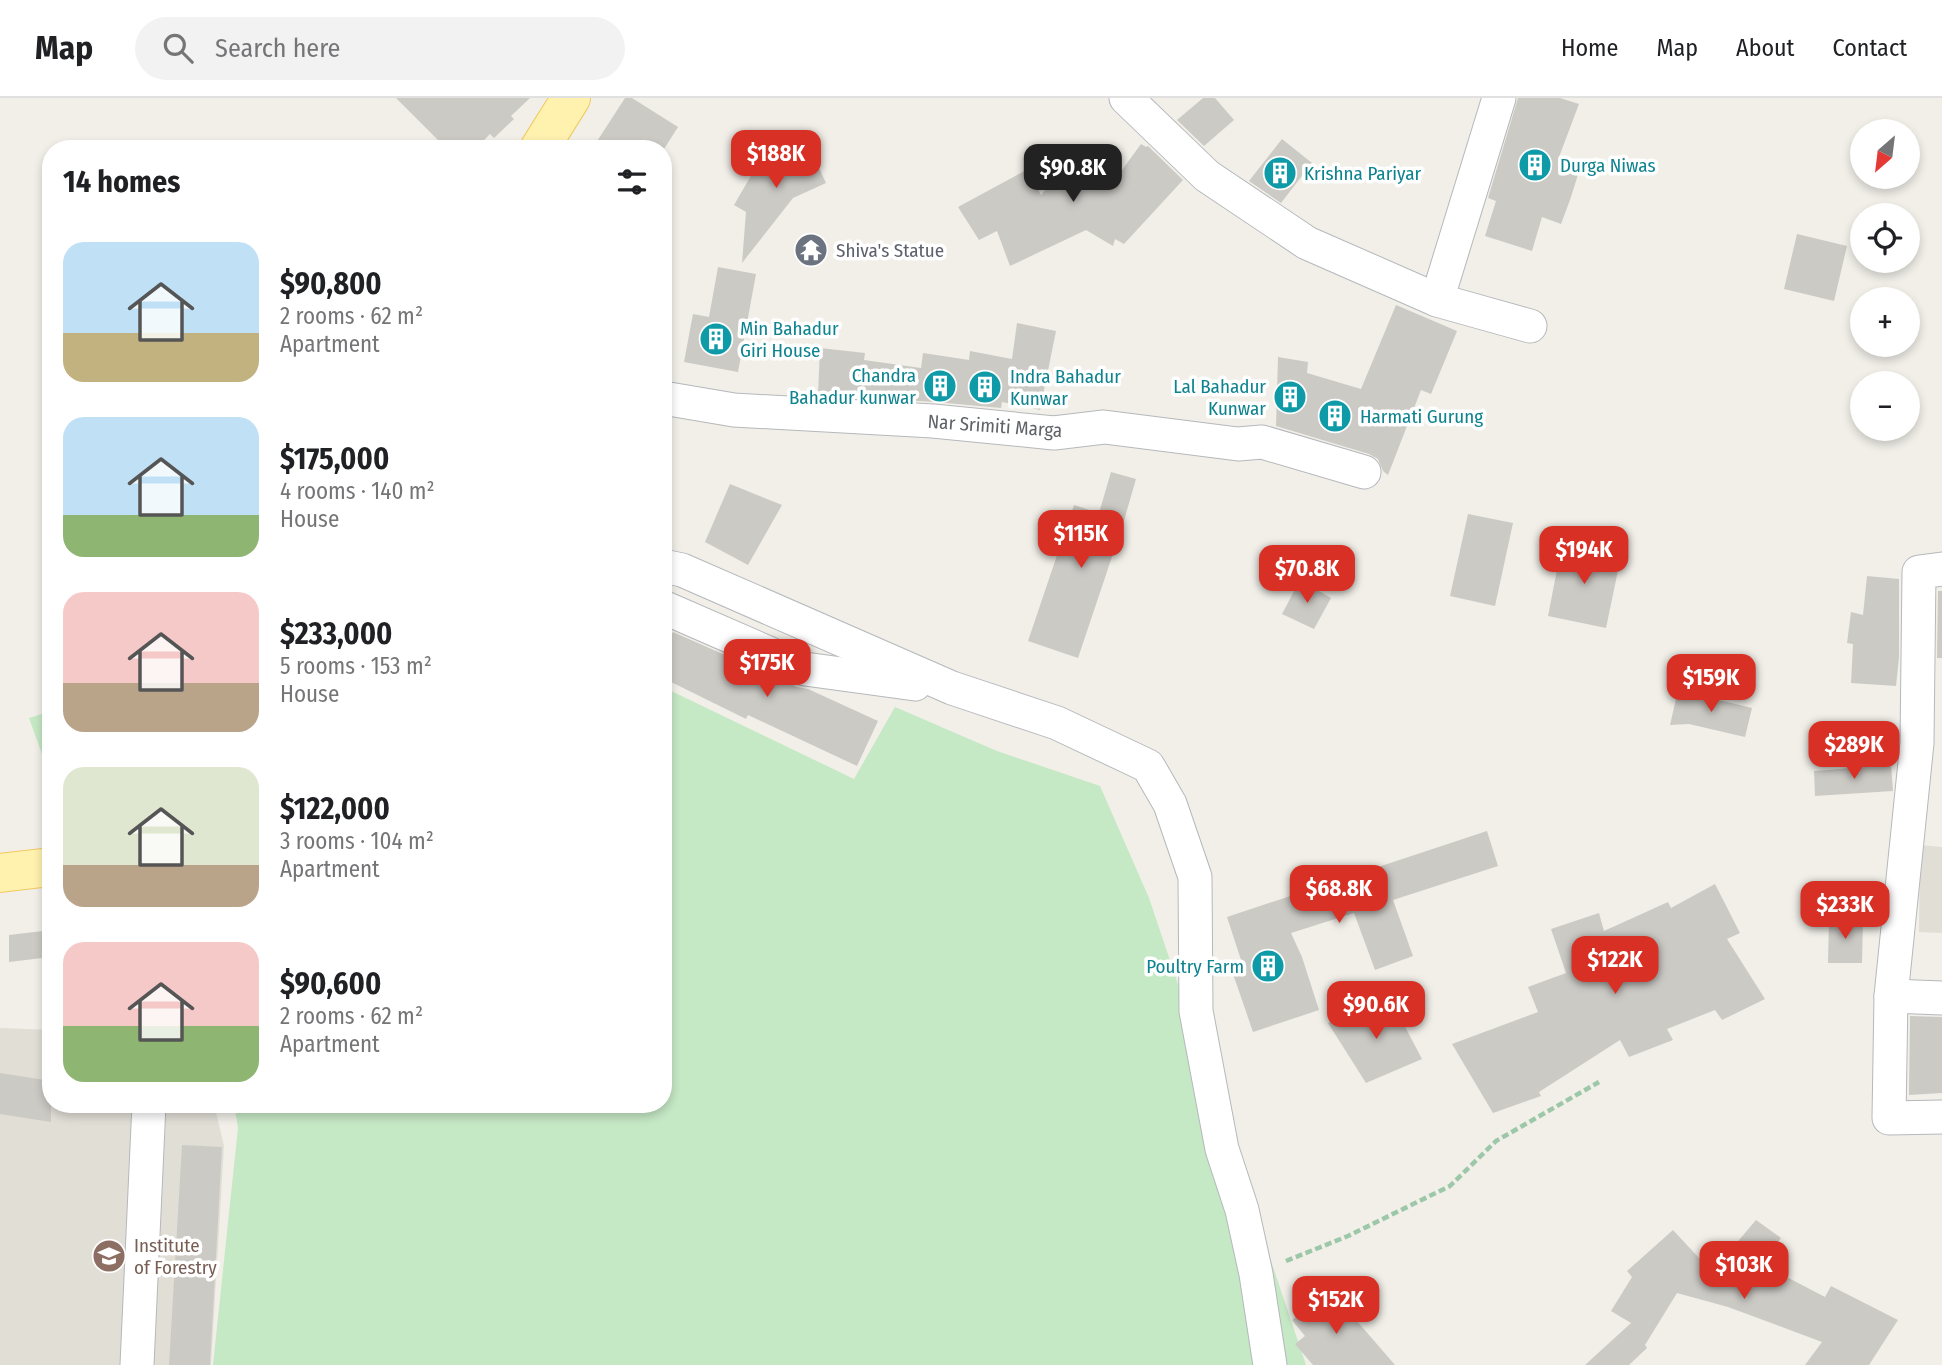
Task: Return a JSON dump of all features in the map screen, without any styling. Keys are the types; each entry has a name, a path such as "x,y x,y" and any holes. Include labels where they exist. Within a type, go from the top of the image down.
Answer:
{"main road":[{"path":"545,140 571,98"},
{"path":"0,873 42,868"}],"street":[{"path":"1126,98 1207,176 1307,243 1437,300 1530,326"},
{"path":"1437,300 1499,98"},
{"name":"Nar Srimiti Marga","path":"672,400 734,410 933,421 1054,433 1104,427 1238,444 1262,442 1364,472"},
{"path":"672,568 952,688 1057,723 1148,766 1170,804 1195,877 1196,1011 1222,1149 1241,1210 1256,1273 1270,1365"},
{"path":"1942,569 1919,572 1929,743 1891,996 1889,1118 1942,1117"},
{"path":"672,611 805,669 952,688"},
{"path":"1891,996 1942,998"},
{"path":"137,1365 149,1113"}],"path":[{"path":"1256,1273 1348,1236 1450,1186 1496,1141 1599,1082"}],"shaded area":[{"path":"1920,845 1942,847 1942,933 1919,932"},
{"name":"Institute of Forestry","path":"0,1028 42,1030 42,1113 216,1113 224,1146 211,1365 0,1365"}],"green space":[{"path":"672,691 854,779 895,707 997,751 1100,786 1149,898 1306,1365 213,1365 238,1128 236,1113 672,1113"},
{"path":"42,714 42,754 29,718"}],"building":[{"path":"396,98 530,98 511,116 514,119 494,138 490,134 484,140 438,140"},
{"path":"625,98 632,98 678,127 670,140 598,140"},
{"path":"1203,98 1215,98 1234,120 1204,146 1177,120"},
{"path":"1518,98 1560,98 1579,104 1559,157 1581,165 1570,200 1561,224 1542,217 1532,251 1485,236 1496,201 1488,198"},
{"name":"Krishna Pariyar","path":"1282,139 1312,163 1281,203 1249,181"},
{"path":"806,140 826,183 793,198 742,263 746,212 734,205 759,162"},
{"path":"1141,144 1148,146 1183,180 1124,244 1115,239 1113,246 1086,230 1010,266 997,231 979,240 958,207 1028,169 1041,195 1070,160 1079,168 1094,149 1122,170"},
{"path":"1797,234 1847,246 1834,301 1784,289"},
{"name":"Min Bahadur Giri House","path":"718,267 756,274 738,372 684,362 693,314 709,317"},
{"path":"1396,305 1457,331 1431,394 1421,390 1388,475 1383,471 1378,459 1369,454 1276,426 1278,357 1308,362 1307,373 1361,389"},
{"path":"1017,323 1056,331 1040,410 1002,402 1001,408 818,395 820,348 865,353 864,360 921,368 923,353 969,360 970,351 1012,359"},
{"path":"1111,472 1136,479 1078,658 1028,641 1074,505 1099,513"},
{"path":"730,484 782,505 748,565 705,542"},
{"path":"1468,514 1513,523 1495,606 1450,596"},
{"path":"1562,544 1621,556 1606,628 1548,616"},
{"path":"1867,576 1899,579 1899,657 1896,686 1851,683 1853,644 1847,643 1851,612 1863,615"},
{"path":"1300,580 1331,598 1314,629 1282,614"},
{"path":"1938,591 1942,591 1942,658 1937,658"},
{"path":"673,632 797,687 808,689 878,721 857,766 748,715 746,719 672,682"},
{"path":"1678,690 1752,708 1745,737 1689,724 1670,725"},
{"path":"1891,765 1893,791 1815,796 1814,771"},
{"path":"1487,831 1498,866 1393,900 1413,956 1375,970 1354,913 1291,933 1302,957 1319,1010 1253,1032 1232,971 1243,966 1227,917"},
{"path":"1715,884 1740,933 1727,939 1765,999 1722,1020 1715,1010 1667,1029 1673,1040 1629,1057 1620,1040 1539,1092 1541,1096 1493,1113 1452,1044 1538,1012 1528,987 1566,973 1551,929 1599,913 1604,931 1668,902 1671,908"},
{"path":"1829,918 1863,919 1862,963 1828,963"},
{"path":"42,931 42,958 9,962 9,935"},
{"path":"1391,1000 1422,1059 1366,1083 1328,1023"},
{"path":"1910,1016 1942,1017 1942,1093 1909,1095"},
{"path":"0,1073 42,1080 42,1113 51,1113 51,1122 0,1114"},
{"path":"182,1145 222,1147 210,1365 169,1365"},
{"path":"1756,1220 1781,1238 1762,1264 1825,1297 1831,1286 1898,1320 1869,1365 1805,1365 1822,1342 1728,1307 1677,1293 1645,1345 1647,1348 1629,1365 1585,1365 1631,1323 1611,1311 1632,1277 1627,1271 1673,1230 1712,1272"},
{"path":"1331,1288 1395,1365 1313,1365 1295,1344 1305,1336 1292,1320"}],"place":[{"name":"Durga Niwas","path":"1535,165"},
{"name":"Krishna Pariyar","path":"1280,173"},
{"name":"Shiva's Statue","path":"811,250"},
{"name":"Min Bahadur Giri House","path":"716,339"},
{"name":"Chandra Bahadur kunwar","path":"940,386"},
{"name":"Indra Bahadur Kunwar","path":"985,387"},
{"name":"Lal Bahadur Kunwar","path":"1290,397"},
{"name":"Harmati Gurung","path":"1335,416"},
{"name":"Poultry Farm","path":"1268,966"},
{"name":"Institute of Forestry","path":"109,1256"}]}
